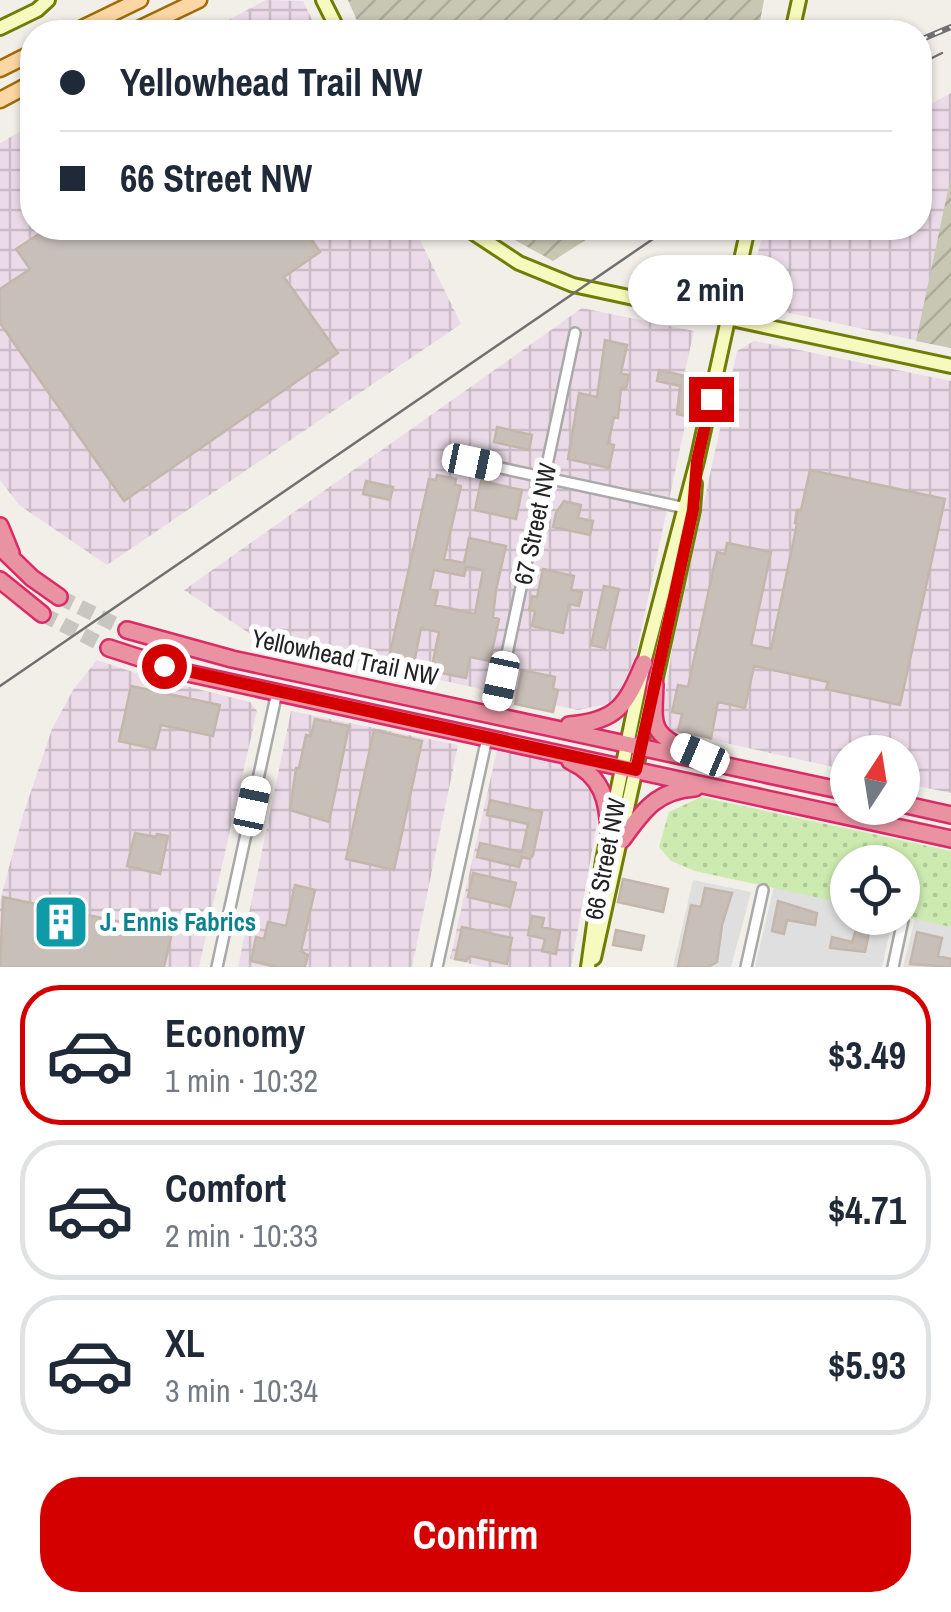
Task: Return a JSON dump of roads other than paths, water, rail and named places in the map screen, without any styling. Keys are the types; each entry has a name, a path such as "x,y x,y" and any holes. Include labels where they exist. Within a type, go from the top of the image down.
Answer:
{"highway":[{"path":"0,526 14,562"},
{"path":"0,547 59,597"},
{"path":"2,582 42,614"},
{"name":"Yellowhead Trail NW","path":"127,630 190,649 830,788"},
{"name":"Yellowhead Trail NW","path":"108,648 183,672 951,839"},
{"path":"550,726 608,718 630,696 644,663"},
{"path":"655,684 654,724 659,735 728,767"},
{"path":"543,750 582,766 597,781 615,836"},
{"path":"615,836 659,796 678,788 712,787"},
{"path":"920,808 951,815"}],"main road":[{"path":"0,28 37,10 48,0"},
{"path":"99,20 140,0"},
{"path":"157,20 199,0"},
{"path":"484,240 519,263 573,285 951,366"},
{"name":"66 Street NW","path":"634,746 655,684 697,461 745,240"},
{"name":"66 Street NW","path":"589,967 634,746 644,663 688,509"}],"street":[{"name":"67 Street NW","path":"494,714 575,333"},
{"path":"450,458 688,509"},
{"path":"217,967 276,692"},
{"path":"437,967 487,738"},
{"path":"746,967 762,890"},
{"path":"893,967 900,935"}],"tunnel":[{"path":"59,597 127,630"},
{"path":"42,614 109,648"}],"tram line":[{"path":"932,58 942,53"},
{"path":"0,686 651,240"}],"railway":[{"path":"932,35 951,27"}],"place":[{"name":"J. Ennis Fabrics","path":"61,922"}]}
